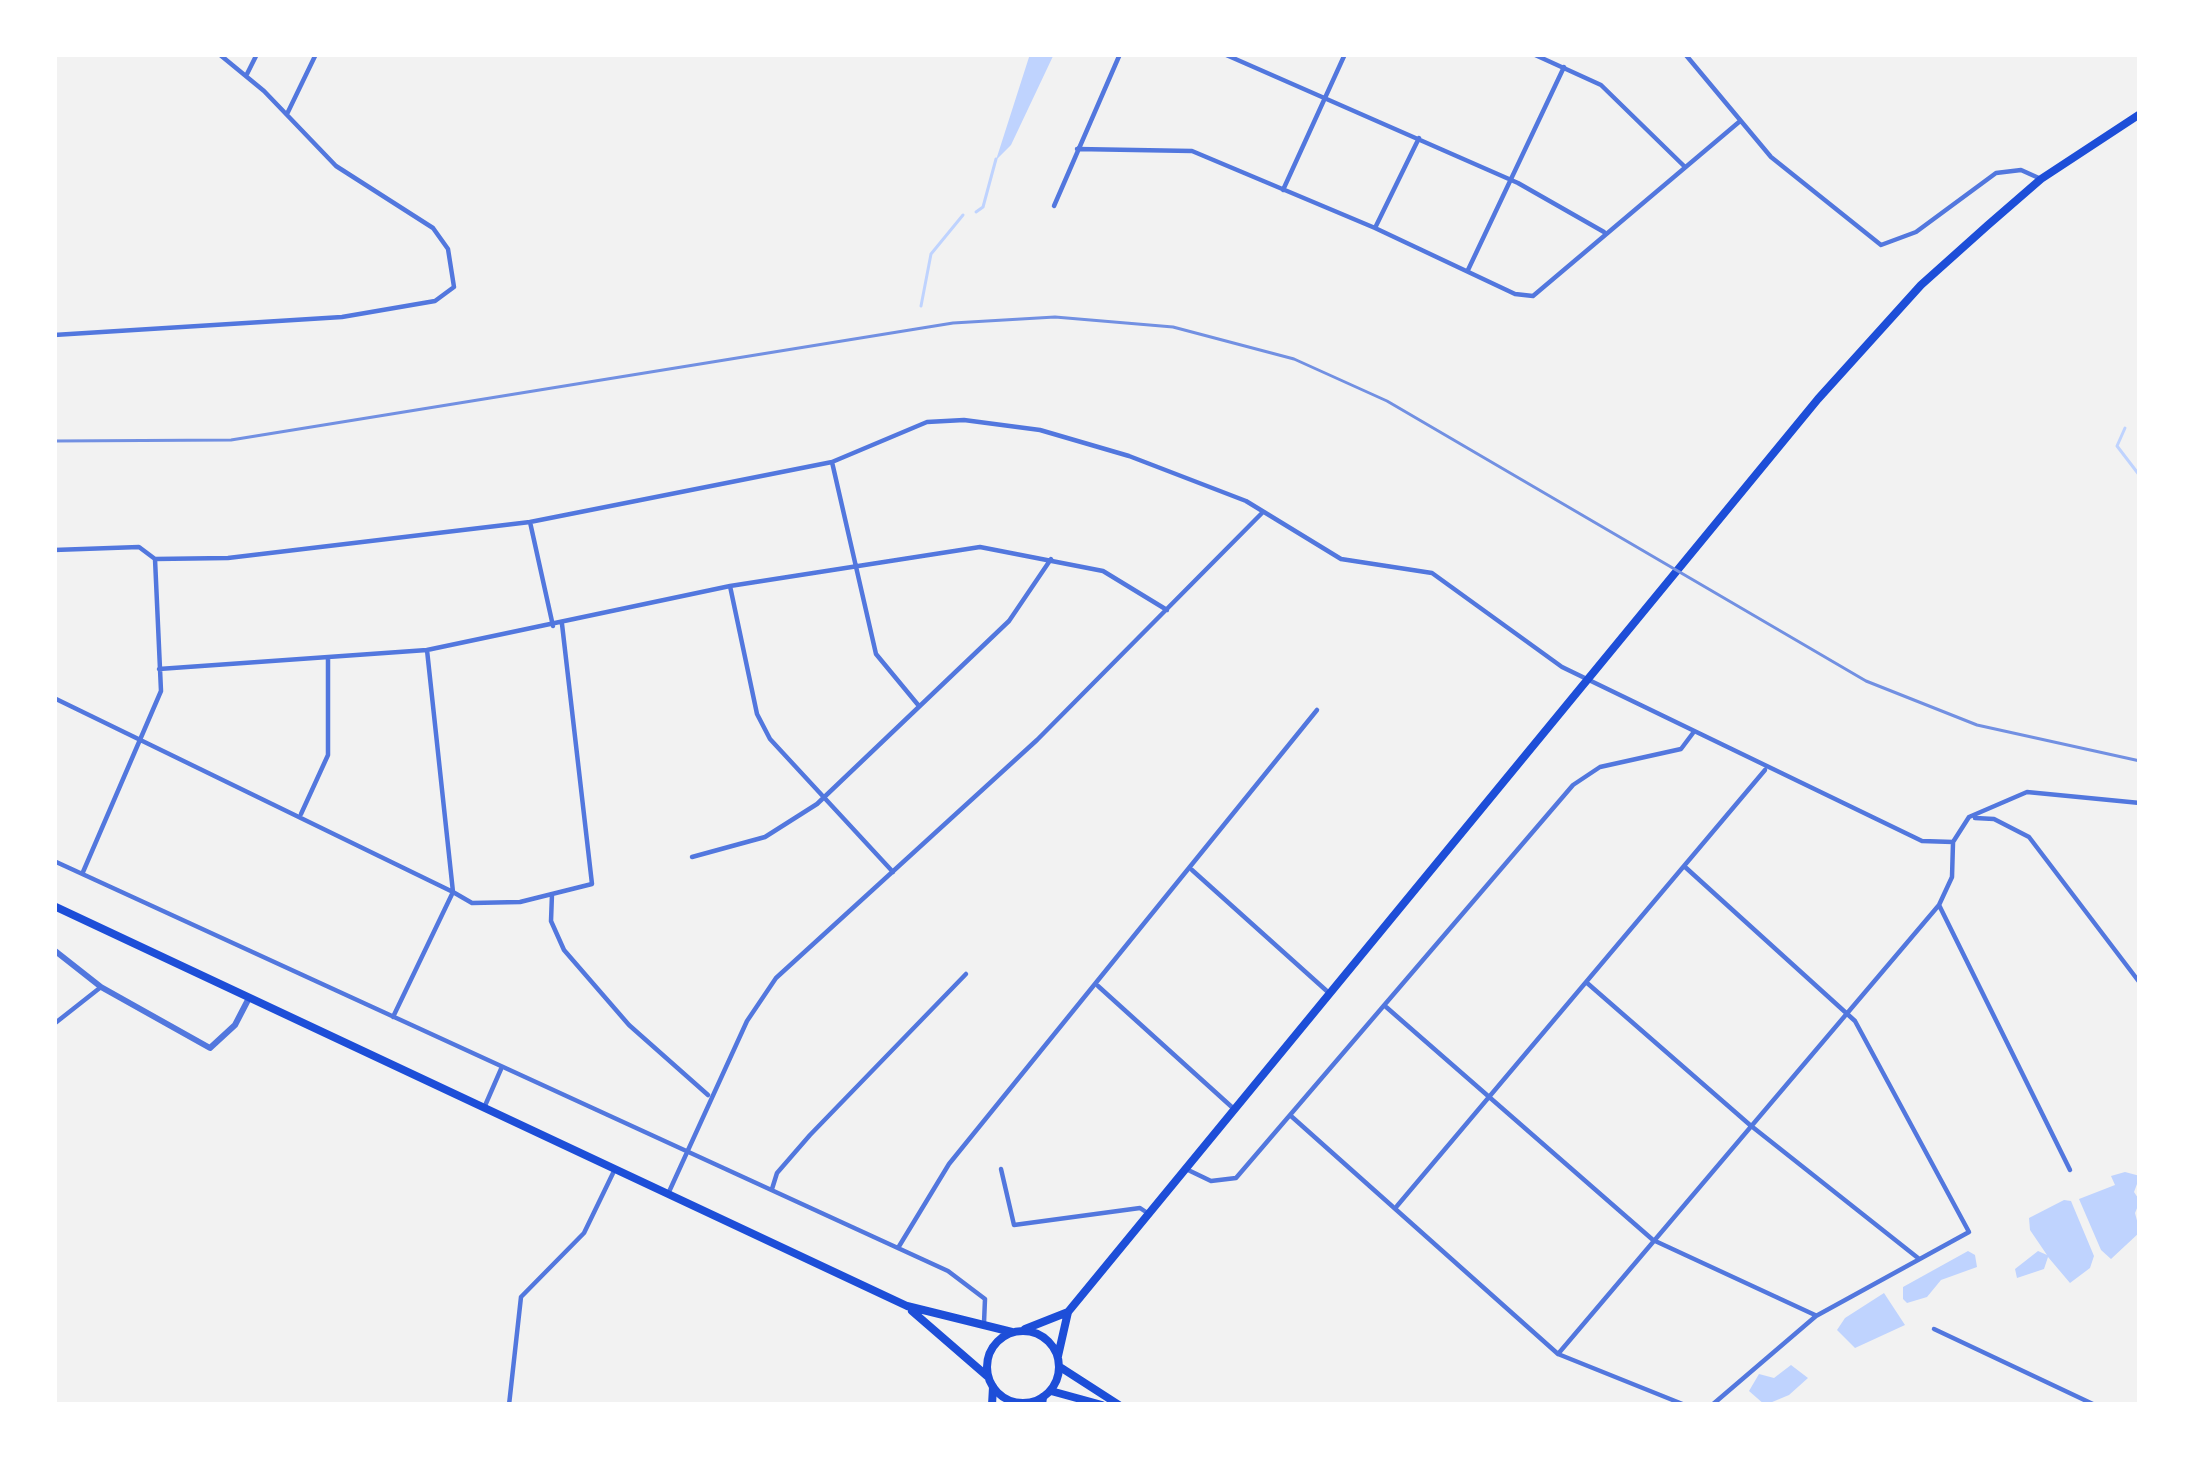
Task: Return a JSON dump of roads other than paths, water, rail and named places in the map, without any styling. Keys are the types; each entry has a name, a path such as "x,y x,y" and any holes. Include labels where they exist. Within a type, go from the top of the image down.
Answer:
{"main road":[{"path":"54,906 907,1306 982,1328 1024,1330 1068,1312 1586,679 1921,285 2041,179 2140,114"},
{"path":"907,1306 1010,1401 1045,1398 1102,1405"},
{"path":"1045,1398 1059,1362 1068,1312"},
{"path":"1024,1330 1045,1338 1059,1362 1119,1405"},
{"path":"988,1376 994,1344 1012,1332"},
{"path":"992,1405 993,1387"}],"street":[{"path":"54,335 341,317 447,295 454,287 452,266 433,228 336,166 287,114 219,54"},
{"path":"246,76 257,54"},
{"path":"287,114 316,54"},
{"path":"1054,206 1120,54"},
{"path":"1224,54 1511,180 1606,233"},
{"path":"1283,190 1345,54"},
{"path":"1533,54 1618,98 1684,166"},
{"path":"1685,54 1790,176 1880,245 1916,232 1996,173 2021,170 2041,179"},
{"path":"1468,270 1564,67"},
{"path":"1077,149 1192,151 1375,228 1515,294 1533,296 1739,122"},
{"path":"1375,228 1419,138"},
{"path":"54,550 139,547 155,559 228,558 530,522 832,462 927,422 964,420 1079,441 1204,481 1341,559 1445,579 1586,679 1766,770 1922,841 1952,842"},
{"path":"832,462 876,654 920,706"},
{"path":"668,1193 747,1021 776,978 1167,610 1263,512"},
{"path":"54,698 486,905 592,884 557,625 530,522"},
{"path":"159,669 428,650 730,586 980,547 1103,571 1167,610"},
{"path":"82,874 160,691 155,559"},
{"path":"692,857 765,837 823,799 1009,621 1051,559"},
{"path":"730,586 757,714 770,739 893,872"},
{"path":"392,1019 453,892 428,650"},
{"path":"302,814 328,755 328,658"},
{"path":"898,1248 949,1164 1098,986 1317,710"},
{"path":"1186,1168 1211,1181 1236,1178 1581,777 1681,749 1693,733"},
{"path":"1397,1206 1766,770"},
{"path":"1558,1354 1939,905 1952,877 1952,842 1970,817 2027,792 2140,803"},
{"path":"1970,817 1994,819 2029,837 2140,983"},
{"path":"54,861 898,1248 979,1290 985,1299 982,1328"},
{"path":"1684,866 1848,1012 1969,1232 1816,1316 1712,1405"},
{"path":"1192,870 1329,993"},
{"path":"552,894 551,921 564,950 629,1025 710,1097"},
{"path":"1939,905 2071,1170"},
{"path":"54,950 101,987 210,1048 233,1028 249,998"},
{"path":"772,1190 777,1173 810,1135 966,974"},
{"path":"1586,982 1750,1125 1918,1258"},
{"path":"1098,986 1234,1109"},
{"path":"54,1024 101,987"},
{"path":"1385,1006 1654,1240 1816,1316"},
{"path":"484,1108 501,1069"},
{"path":"1291,1116 1558,1354 1685,1405"},
{"path":"509,1405 521,1297 584,1233 615,1169"},
{"path":"1001,1169 1014,1225 1140,1208 1148,1214"},
{"path":"1934,1329 2095,1405"}],"water":[{"path":"1030,54 1054,54 1011,145 996,160"},
{"path":"2125,1172 2140,1176 2134,1192 2140,1201 2135,1213 2140,1232 2111,1259 2101,1250 2079,1199 2115,1185 2111,1176"},
{"path":"2071,1201 2094,1256 2090,1268 2070,1283 2048,1257 2044,1269 2017,1278 2015,1269 2038,1251 2047,1255 2030,1230 2029,1218"},
{"path":"1968,1251 1975,1255 1977,1267 1941,1280 1927,1297 1907,1303 1903,1299 1903,1287"},
{"path":"1884,1293 1905,1325 1855,1348 1837,1330 1845,1318"},
{"path":"1791,1365 1808,1378 1789,1395 1765,1405 1749,1391 1759,1374 1774,1378"}],"waterway":[{"path":"976,212 983,207 996,159"},
{"path":"921,306 931,254 963,215"},
{"path":"2125,428 2117,446 2140,476"}],"railway":[{"path":"54,441 231,440 953,323 1055,317 1173,327 1294,359 1387,401 1866,681 1977,725 2140,761"}]}
